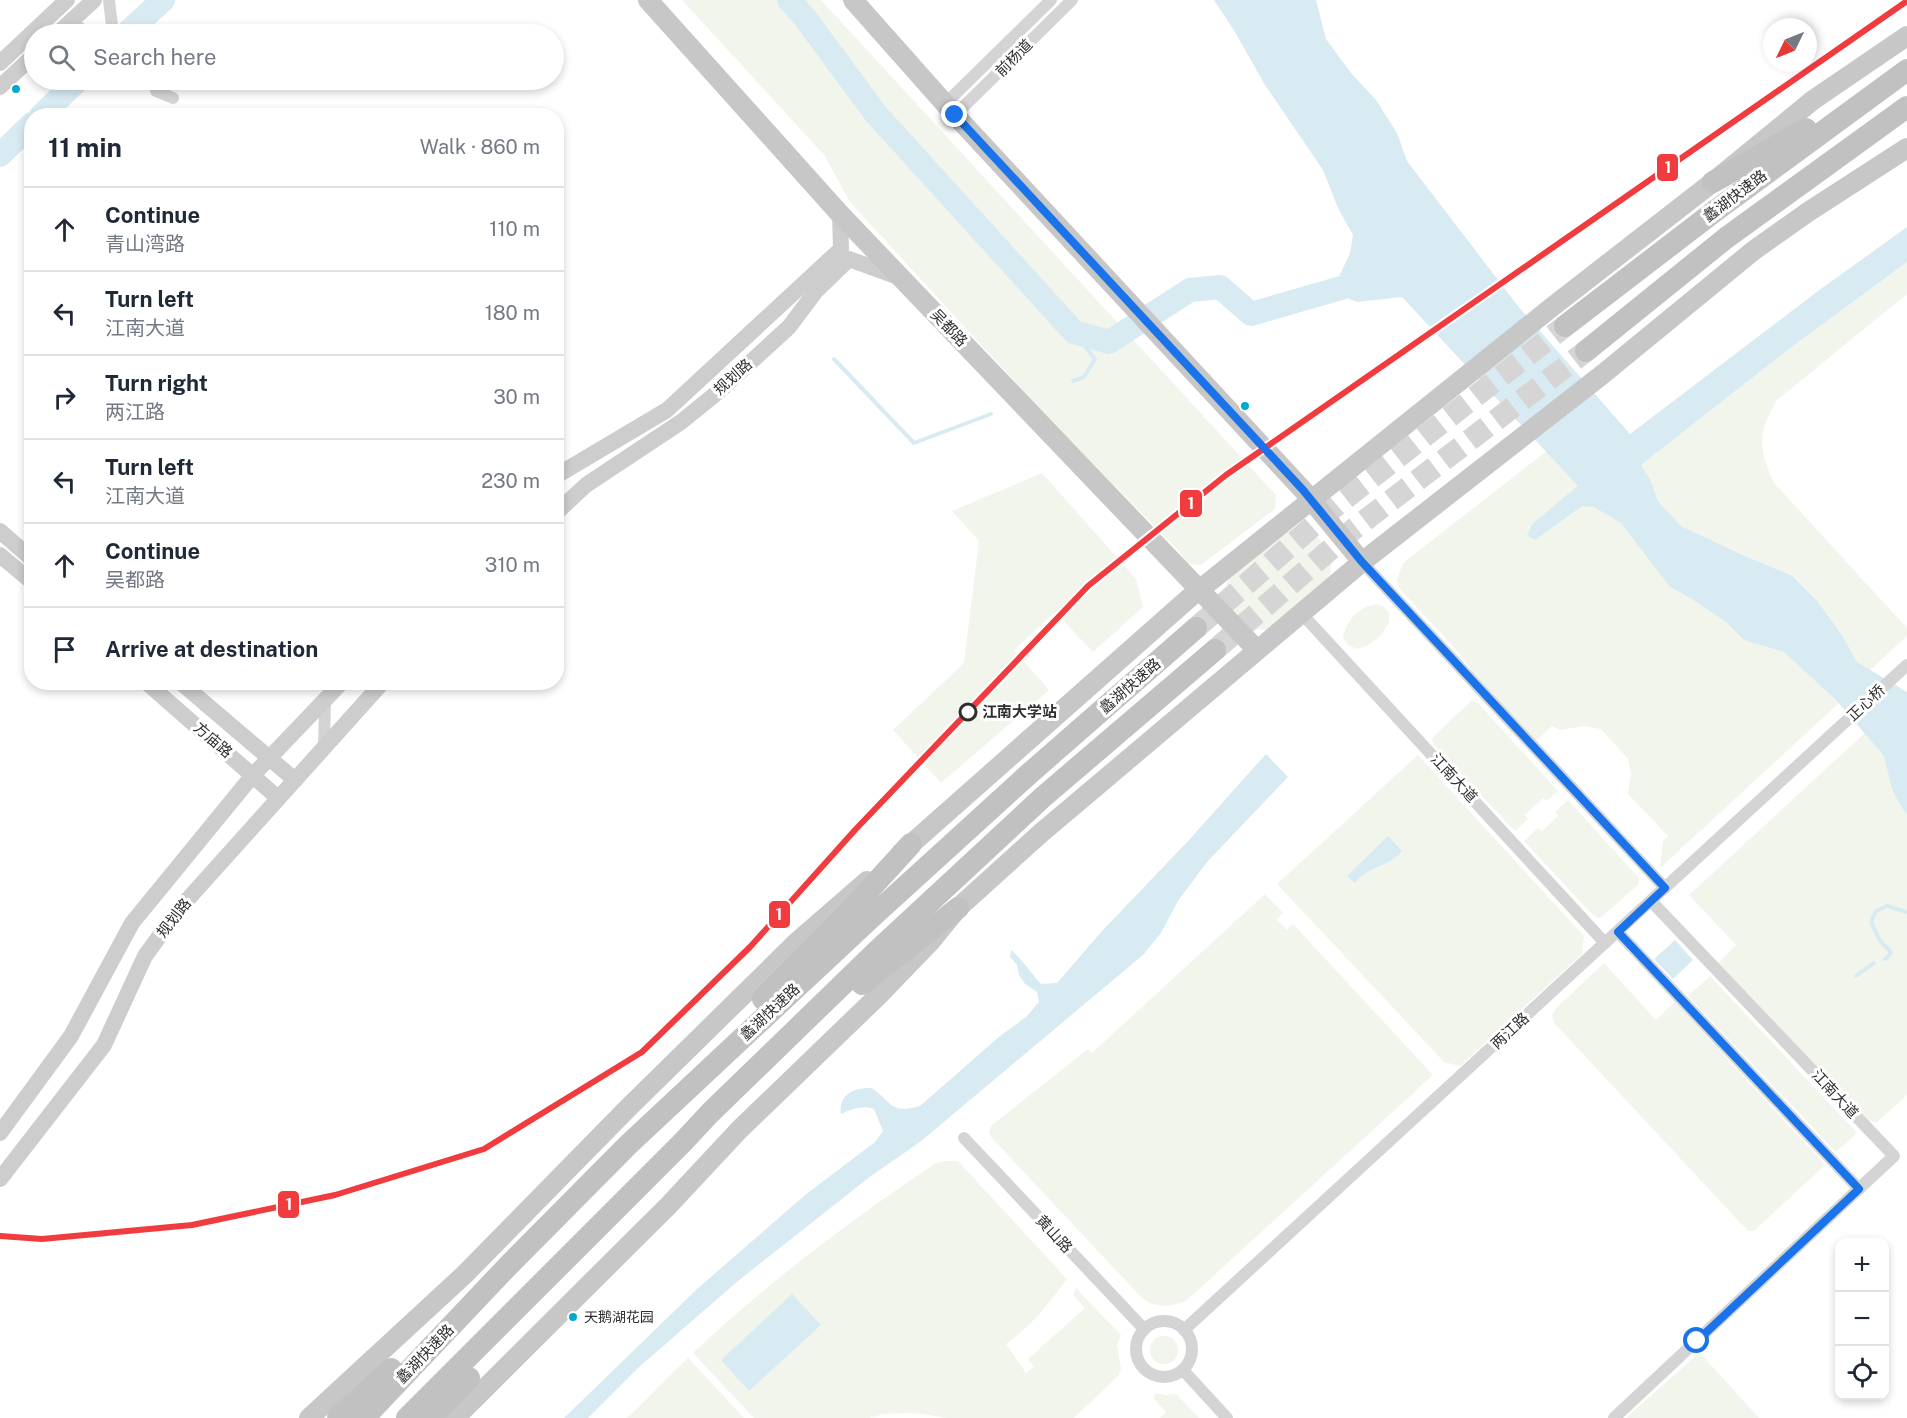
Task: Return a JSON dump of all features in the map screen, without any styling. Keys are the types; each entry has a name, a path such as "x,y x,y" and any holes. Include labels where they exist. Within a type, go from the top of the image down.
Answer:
{"highway":[{"path":"1713,182 1905,71"},
{"name":"蠡湖快速路","path":"1566,326 1715,210 1905,71"},
{"name":"蠡湖快速路","path":"1586,351 1726,238 1907,107"},
{"path":"1854,145 1907,120"},
{"name":"蠡湖快速路","path":"364,1418 507,1267 629,1144 883,907 1030,773 1196,627"},
{"name":"蠡湖快速路","path":"407,1418 710,1113 876,952 1043,797 1215,650"},
{"path":"629,1144 750,1011 849,912 911,844"},
{"path":"710,1113 792,1047 873,974 958,908"},
{"path":"431,1418 629,1211 683,1142"},
{"path":"338,1418 507,1267"}],"main road":[{"name":"吴都路","path":"648,0 840,214 1257,650"},
{"path":"853,0 950,109 1130,301 1311,500 1362,562"},
{"path":"309,1418 464,1275 628,1108 798,941 1200,591 1452,386 1713,182 1813,100 1907,36"},
{"path":"455,1418 661,1213 739,1130 878,996 931,941 958,908 1041,833 1362,562 1603,374 1753,251 1808,212 1907,148"}],"street":[{"path":"41,24 67,0"},
{"path":"73,24 70,22 94,0"},
{"path":"109,0 112,24"},
{"name":"前杨道","path":"950,109 1051,0"},
{"name":"前杨道","path":"950,109 1072,0"},
{"path":"0,63 24,40"},
{"path":"0,87 24,64"},
{"path":"156,90 173,99"},
{"name":"规划路","path":"564,471 667,410 798,290 841,249 840,214"},
{"name":"规划路","path":"564,505 586,484 681,422 718,392 789,327 816,291 849,258 903,279"},
{"path":"3,545 24,555"},
{"path":"3,545 24,572"},
{"path":"1362,562 1665,888"},
{"name":"江南大道","path":"1302,614 1605,943"},
{"name":"正心桥","path":"1835,732 1907,665"},
{"name":"方庙路","path":"155,690 278,798"},
{"name":"方庙路","path":"189,690 295,780"},
{"name":"规划路","path":"0,1133 71,1036 132,923 253,775 334,690"},
{"name":"规划路","path":"0,1179 104,1045 145,956 173,918 376,690"},
{"path":"324,747 325,700"},
{"name":"两江路","path":"1184,1330 1835,732"},
{"name":"江南大道","path":"1651,901 1894,1156 1859,1189"},
{"path":"1614,1418 1859,1189 1618,932"},
{"name":"黄山路","path":"964,1138 1144,1329"},
{"path":"1164,1321 1184,1330 1192,1346 1188,1363 1183,1370 1173,1376 1162,1377 1152,1375 1143,1368 1138,1361 1136,1344 1144,1329 1153,1323 1164,1321"},
{"path":"1183,1370 1227,1418"}],"shaded area":[{"path":"682,0 821,0 1276,495 1275,509 1201,565 1188,564 1177,549 1047,417 850,202 824,155"},
{"path":"1214,0 1316,0 1326,39 1351,73 1376,100 1397,133 1407,161 1518,306 1630,434 1818,291 1907,227 1907,262 1785,352 1641,465 1650,479 1658,501 1681,526 1793,576 1818,602 1842,635 1857,662 1907,692 1907,814 1892,789 1884,756 1836,700 1784,652 1744,640 1726,622 1670,587 1621,523 1594,507 1582,506 1535,540 1527,535 1532,524 1578,486 1402,297 1357,302 1342,296 1339,277 1350,253 1353,235 1338,208 1323,170 1265,85"},
{"path":"1907,262 1907,294 1777,400 1766,422 1762,442 1765,462 1775,484 1907,628 1907,636 1870,670 1857,662 1842,635 1818,602 1794,576 1681,526 1658,501 1650,479 1641,465 1785,352"},
{"path":"1548,450 1786,650 1841,701 1660,868 1663,841 1668,836 1628,794 1631,774 1628,759 1601,729 1584,726 1560,730 1552,726 1535,742 1474,674 1461,655 1400,589 1397,580 1403,563"},
{"path":"1042,473 1136,579 1143,607 1093,652 1055,612 1014,650 1049,690 941,783 893,730 964,663 979,541 952,511"},
{"path":"1293,529 1311,533 1325,546 1331,561 1329,577 1273,627 1266,630 1250,629 1229,610 1224,599 1224,590 1229,578 1283,533"},
{"path":"1376,604 1384,607 1389,613 1389,623 1380,636 1368,645 1357,649 1348,645 1343,637 1350,620 1359,611"},
{"path":"1471,701 1478,703 1558,791 1547,801 1543,798 1525,815 1528,819 1515,831 1433,744 1432,738"},
{"path":"1867,731 1880,745 1907,807 1907,1095 1877,1122 1869,1121 1718,963 1736,945 1689,895"},
{"path":"1266,754 1288,777 1207,862 1178,901 1161,933 1143,955 920,1142 871,1176 738,1281 638,1368 588,1418 564,1418 697,1289 805,1195 875,1142 883,1131 874,1109 854,1109 841,1114 842,1101 849,1093 872,1088 897,1108 920,1106 1000,1036 1027,1016 1039,1002 1037,992 1025,984 1019,975 1017,965 1010,957 1011,950 1041,984 1057,983 1102,931 1189,840"},
{"path":"1418,755 1584,936 1582,954 1460,1066 1444,1062 1277,884"},
{"path":"1568,800 1639,878 1639,884 1600,918 1594,916 1524,841 1538,828 1542,831 1558,816 1555,812"},
{"path":"1388,836 1402,851 1391,860 1367,872 1355,883 1347,876"},
{"path":"1265,894 1283,913 1276,919 1287,930 1293,924 1433,1075 1186,1301 1168,1306 1152,1304 1141,1297 991,1137 989,1131 992,1125 1088,1049 1092,1053"},
{"path":"1675,940 1693,960 1673,979 1654,959"},
{"path":"1604,963 1656,1020 1675,1002 1825,1165 1754,1231 1748,1231 1555,1024 1552,1016 1556,1008"},
{"path":"1710,976 1857,1133 1836,1152 1688,996"},
{"path":"958,1161 1067,1279 1039,1314 1006,1344 1026,1373 1034,1367 1028,1359 1085,1308 1073,1295 1076,1288 1121,1335 1117,1345 1121,1369 1118,1376 1074,1418 946,1418 905,1413 883,1414 869,1418 754,1418 693,1353 751,1301 811,1253 936,1163"},
{"path":"792,1294 821,1325 749,1391 721,1360"},
{"path":"1164,1336 1174,1340 1178,1350 1174,1360 1164,1364 1154,1360 1150,1350 1154,1340"},
{"path":"1699,1353 1759,1418 1626,1418"},
{"path":"688,1358 744,1418 627,1418"},
{"path":"1155,1393 1176,1394 1199,1418 1160,1418 1166,1412 1154,1399"}],"waterway":[{"path":"137,24 163,0"},
{"path":"789,0 876,114 1074,332 1109,342 1190,290 1220,287 1251,314 1341,288"},
{"path":"49,108 68,90"},
{"path":"0,155 24,132"},
{"path":"1073,381 1084,377 1095,359 1074,332"},
{"path":"834,359 914,443 991,414"},
{"path":"1885,959 1891,952 1880,941 1871,922 1876,911 1887,906 1907,912"},
{"path":"1856,976 1874,963"}],"tunnel":[{"path":"1196,628 1337,505 1565,326"},
{"path":"1215,650 1355,528 1586,351"}],"transit line":[{"name":"1","path":"0,1236 42,1239 192,1225 335,1195 484,1149 642,1052 750,947 855,830 1088,586 1226,475 1907,1"}],"place":[{"name":"江南大学站","path":"968,712"},
{"name":"天鹅湖花园","path":"573,1317"}],"route":[{"path":"955,115 1161,335 1303,490 1362,562 1665,888 1618,932 1859,1189 1697,1341"}]}
